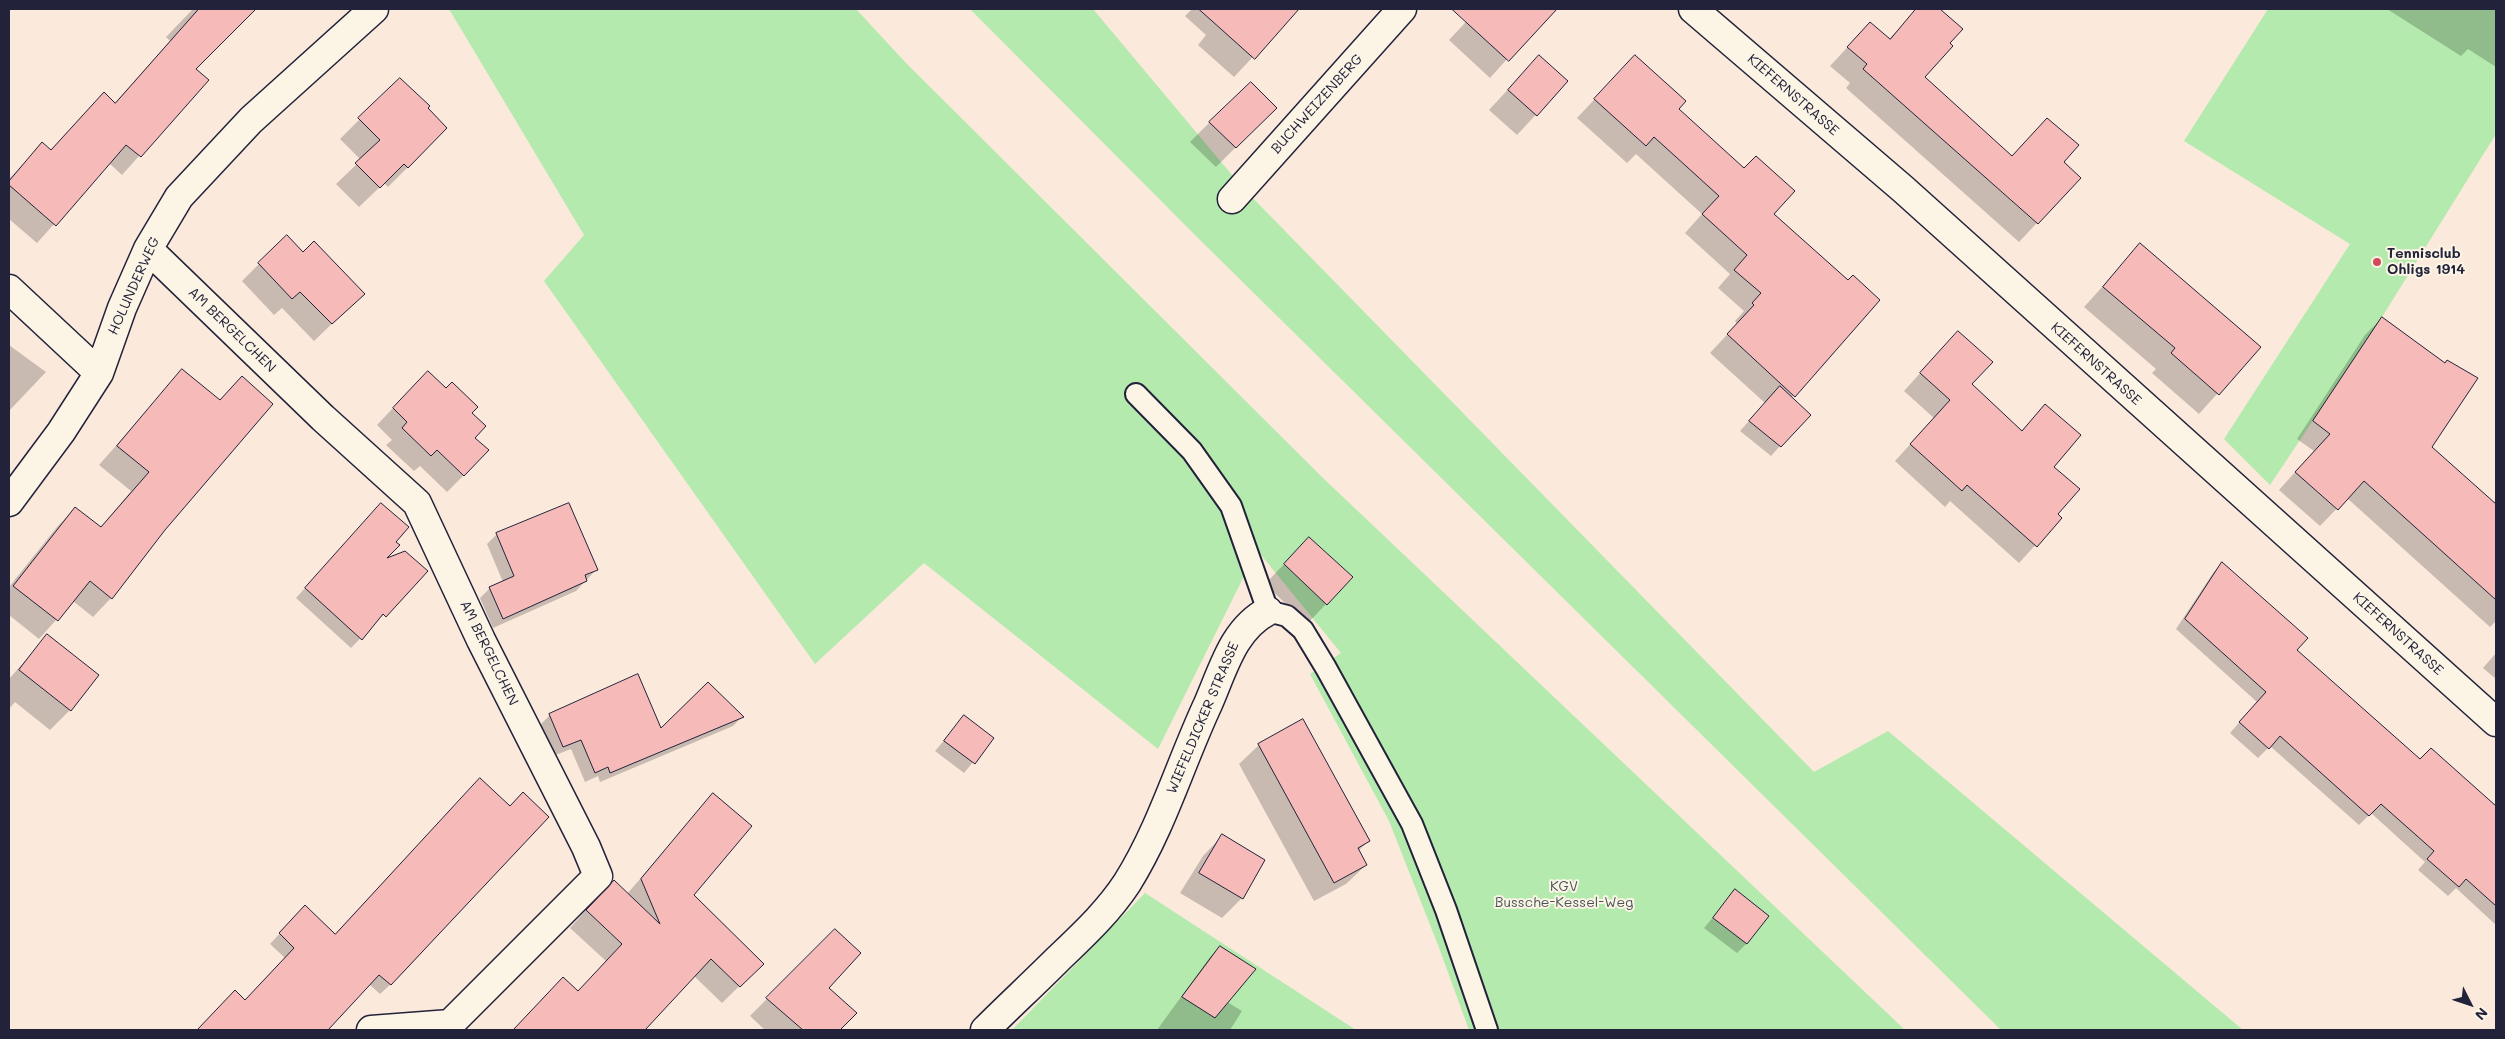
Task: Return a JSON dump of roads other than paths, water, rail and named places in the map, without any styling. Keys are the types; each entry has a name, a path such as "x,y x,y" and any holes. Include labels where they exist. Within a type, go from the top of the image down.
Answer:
{"street":[{"name":"HOLUNDERWEG","path":"9,502 61,432 99,373 122,308 148,250 179,198 251,120 374,9"},
{"name":"BUCHWEIZENBERG","path":"1232,199 1402,9"},
{"name":"KIEFERNSTRASSE","path":"1693,9 1910,196 2496,722"},
{"name":"AM BERGELCHEN","path":"148,250 323,418 417,503 482,640 586,847 598,876 450,1024 372,1030"},
{"path":"9,289 99,373"},
{"name":"WIEFELDICKER STRASSE","path":"985,1030 1099,919 1126,885 1144,855 1168,803 1205,710 1238,636 1253,618 1268,611"}],"lane":[{"path":"1136,394 1192,451 1231,506 1268,611 1287,616 1303,630 1326,668 1412,824 1446,910 1487,1030"}],"place":[{"name":"Tennisclub Ohligs 1914","path":"2377,262"}],"park label":[{"name":"KGV Bussche-Kessel-Weg","path":"1564,896"}]}
